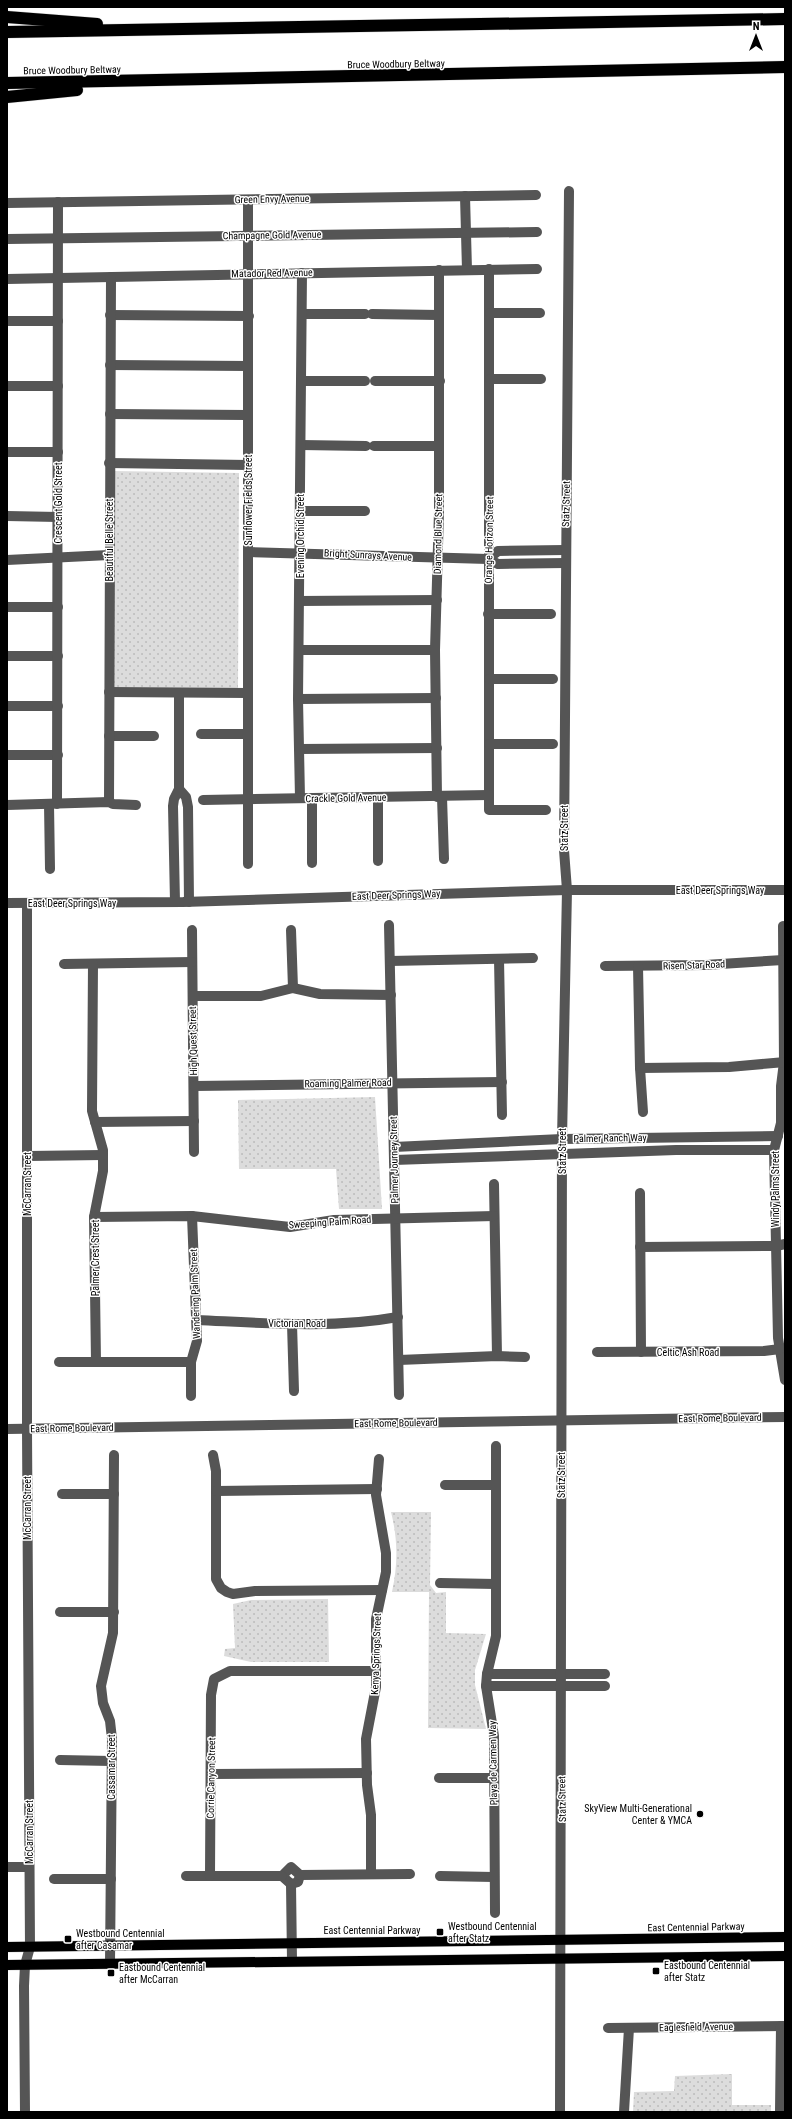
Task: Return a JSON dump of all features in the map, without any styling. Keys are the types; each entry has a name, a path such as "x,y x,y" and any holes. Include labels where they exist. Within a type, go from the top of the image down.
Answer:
{"highway":[{"path":"7,17 172,29"},
{"path":"7,32 785,19"},
{"name":"Bruce Woodbury Beltway","path":"7,83 782,68"},
{"path":"7,96 214,80"}],"main road":[{"name":"East Centennial Parkway","path":"7,1947 785,1937"},
{"path":"7,1965 785,1956"}],"street":[{"name":"Statz Street","path":"560,2112 562,1940 560,1674 562,1139 568,890 564,850 565,550 570,191"},
{"name":"Green Envy Avenue","path":"7,203 536,195"},
{"path":"465,196 467,270"},
{"name":"Sunflower Fields Street","path":"248,200 248,864"},
{"name":"Crescent Gold Street","path":"50,869 53,804 58,755 58,202"},
{"name":"Champagne Gold Avenue","path":"7,239 537,232"},
{"name":"Matador Red Avenue","path":"7,279 537,269"},
{"name":"Diamond Blue Street","path":"439,270 440,381 435,650 436,748 444,859"},
{"name":"Orange Horizon Street","path":"489,270 489,810 546,810"},
{"name":"Evening Orchid Street","path":"300,798 298,650 302,273"},
{"name":"Beautiful Belle Street","path":"109,802 109,464 111,277"},
{"path":"490,313 540,313"},
{"path":"302,314 439,314"},
{"path":"110,315 249,316"},
{"path":"7,321 58,321"},
{"path":"110,365 248,366"},
{"path":"490,379 541,379"},
{"path":"301,381 440,381"},
{"path":"7,386 58,386"},
{"path":"110,414 247,415"},
{"path":"301,445 439,446"},
{"path":"7,452 58,452"},
{"path":"109,464 248,465"},
{"path":"300,511 365,511"},
{"path":"7,516 58,517"},
{"name":"Bright Sunrays Avenue","path":"488,559 498,551 565,550"},
{"name":"Bright Sunrays Avenue","path":"248,552 488,559 498,564 565,563"},
{"path":"7,560 58,556 109,555"},
{"path":"299,601 436,600"},
{"path":"7,607 58,608"},
{"path":"488,614 551,614"},
{"path":"298,650 435,650"},
{"path":"7,656 58,656"},
{"path":"488,679 553,678"},
{"path":"109,692 248,693"},
{"path":"175,902 173,806 174,799 179,789 178,692"},
{"path":"298,699 436,698"},
{"path":"7,706 58,706"},
{"path":"201,734 248,734"},
{"path":"109,736 154,736"},
{"path":"489,744 553,744"},
{"path":"299,749 436,748"},
{"path":"7,755 58,755"},
{"path":"179,789 186,797 188,807 189,902"},
{"name":"Crackle Gold Avenue","path":"203,800 489,795"},
{"path":"378,798 378,861"},
{"path":"312,799 312,863"},
{"path":"7,805 109,802 113,804 136,805"},
{"name":"East Deer Springs Way","path":"7,903 189,902 568,890 785,890"},
{"name":"McCarran Street","path":"25,2112 25,1965 30,1947 27,1429 27,903"},
{"name":"Palmer Journey Street","path":"389,925 399,1395"},
{"name":"Windy Palms Street","path":"783,926 785,1062 781,1086 781,1123 774,1150 780,1245 780,1349 785,1380"},
{"name":"High Quest Street","path":"192,930 194,1152"},
{"path":"291,930 293,988"},
{"path":"390,961 533,958"},
{"path":"499,959 502,1115"},
{"name":"Risen Star Road","path":"605,966 705,965 783,960"},
{"path":"64,964 192,962"},
{"name":"Palmer Crest Street","path":"93,964 92,1111 103,1155 102,1177 94,1217 96,1362"},
{"path":"638,966 640,1068 643,1112"},
{"path":"193,996 261,996 293,988 320,994 391,995"},
{"path":"640,1068 729,1067 785,1062"},
{"name":"Roaming Palmer Road","path":"194,1086 502,1082"},
{"path":"95,1122 194,1121"},
{"name":"Palmer Ranch Way","path":"394,1146 562,1139 778,1136"},
{"name":"Palmer Ranch Way","path":"394,1160 562,1154 774,1150"},
{"path":"28,1156 103,1155"},
{"path":"494,1184 497,1356"},
{"path":"640,1193 641,1352"},
{"name":"Sweeping Palm Road","path":"94,1217 192,1216 290,1226 334,1220 494,1216"},
{"name":"Wandering Palm Street","path":"191,1396 191,1362 196,1349 192,1216"},
{"path":"640,1247 780,1245"},
{"name":"Victorian Road","path":"196,1320 292,1324 368,1322 398,1316"},
{"path":"292,1324 294,1392"},
{"name":"Celtic Ash Road","path":"597,1352 764,1351 780,1349"},
{"path":"399,1360 497,1356 525,1357"},
{"path":"59,1362 191,1362"},
{"name":"East Rome Boulevard","path":"7,1429 785,1417"},
{"name":"Playa de Carmen Way","path":"495,1913 493,1726 486,1686 487,1674 496,1636 496,1446"},
{"name":"Cassamar Street","path":"110,1963 111,1728 103,1704 101,1686 113,1633 114,1455"},
{"path":"213,1455 216,1471 216,1579 221,1588 234,1594 255,1590 382,1590"},
{"name":"Kenya Springs Street","path":"371,1874 371,1815 367,1773 366,1739 376,1687 376,1619 386,1572 386,1553 377,1502 379,1459"},
{"path":"445,1485 496,1486"},
{"path":"216,1491 377,1488"},
{"path":"62,1494 114,1494"},
{"path":"440,1583 496,1584"},
{"path":"60,1612 114,1612"},
{"name":"Corrie Canyon Street","path":"210,1876 212,1774 211,1695 214,1679 230,1671 376,1671"},
{"path":"487,1674 605,1674"},
{"path":"486,1686 605,1686"},
{"path":"60,1760 111,1761"},
{"path":"212,1774 367,1773"},
{"path":"439,1778 494,1778"},
{"path":"282,1876 291,1866 300,1875 410,1874"},
{"path":"7,1867 29,1867"},
{"path":"291,1884 298,1882 300,1875"},
{"path":"186,1876 282,1876 291,1884 292,1961"},
{"path":"440,1876 494,1877"},
{"path":"54,1879 111,1879"},
{"path":"780,2112 783,2026"},
{"name":"Eaglesfield Avenue","path":"608,2028 783,2026"},
{"path":"624,2112 629,2028"}],"shaded area":[{"path":"113,471 239,473 238,689 112,689"},
{"path":"375,1097 382,1209 339,1209 336,1169 239,1169 238,1100"},
{"path":"391,1512 431,1512 430,1585 436,1593 446,1592 446,1633 486,1634 475,1670 475,1685 486,1729 428,1728 429,1592 392,1592 395,1572 396,1542"},
{"path":"328,1599 329,1662 251,1662 224,1656 225,1649 235,1648 233,1604 251,1600"},
{"path":"732,2074 732,2105 771,2105 771,2112 633,2112 634,2092 674,2091 675,2076"}],"place":[{"name":"SkyView Multi-Generational Center & YMCA","path":"700,1814"},
{"name":"Westbound Centennial after Statz","path":"440,1932"},
{"name":"Westbound Centennial after Casamar","path":"68,1939"},
{"name":"Eastbound Centennial after Statz","path":"656,1971"},
{"name":"Eastbound Centennial after McCarran","path":"111,1973"}]}
